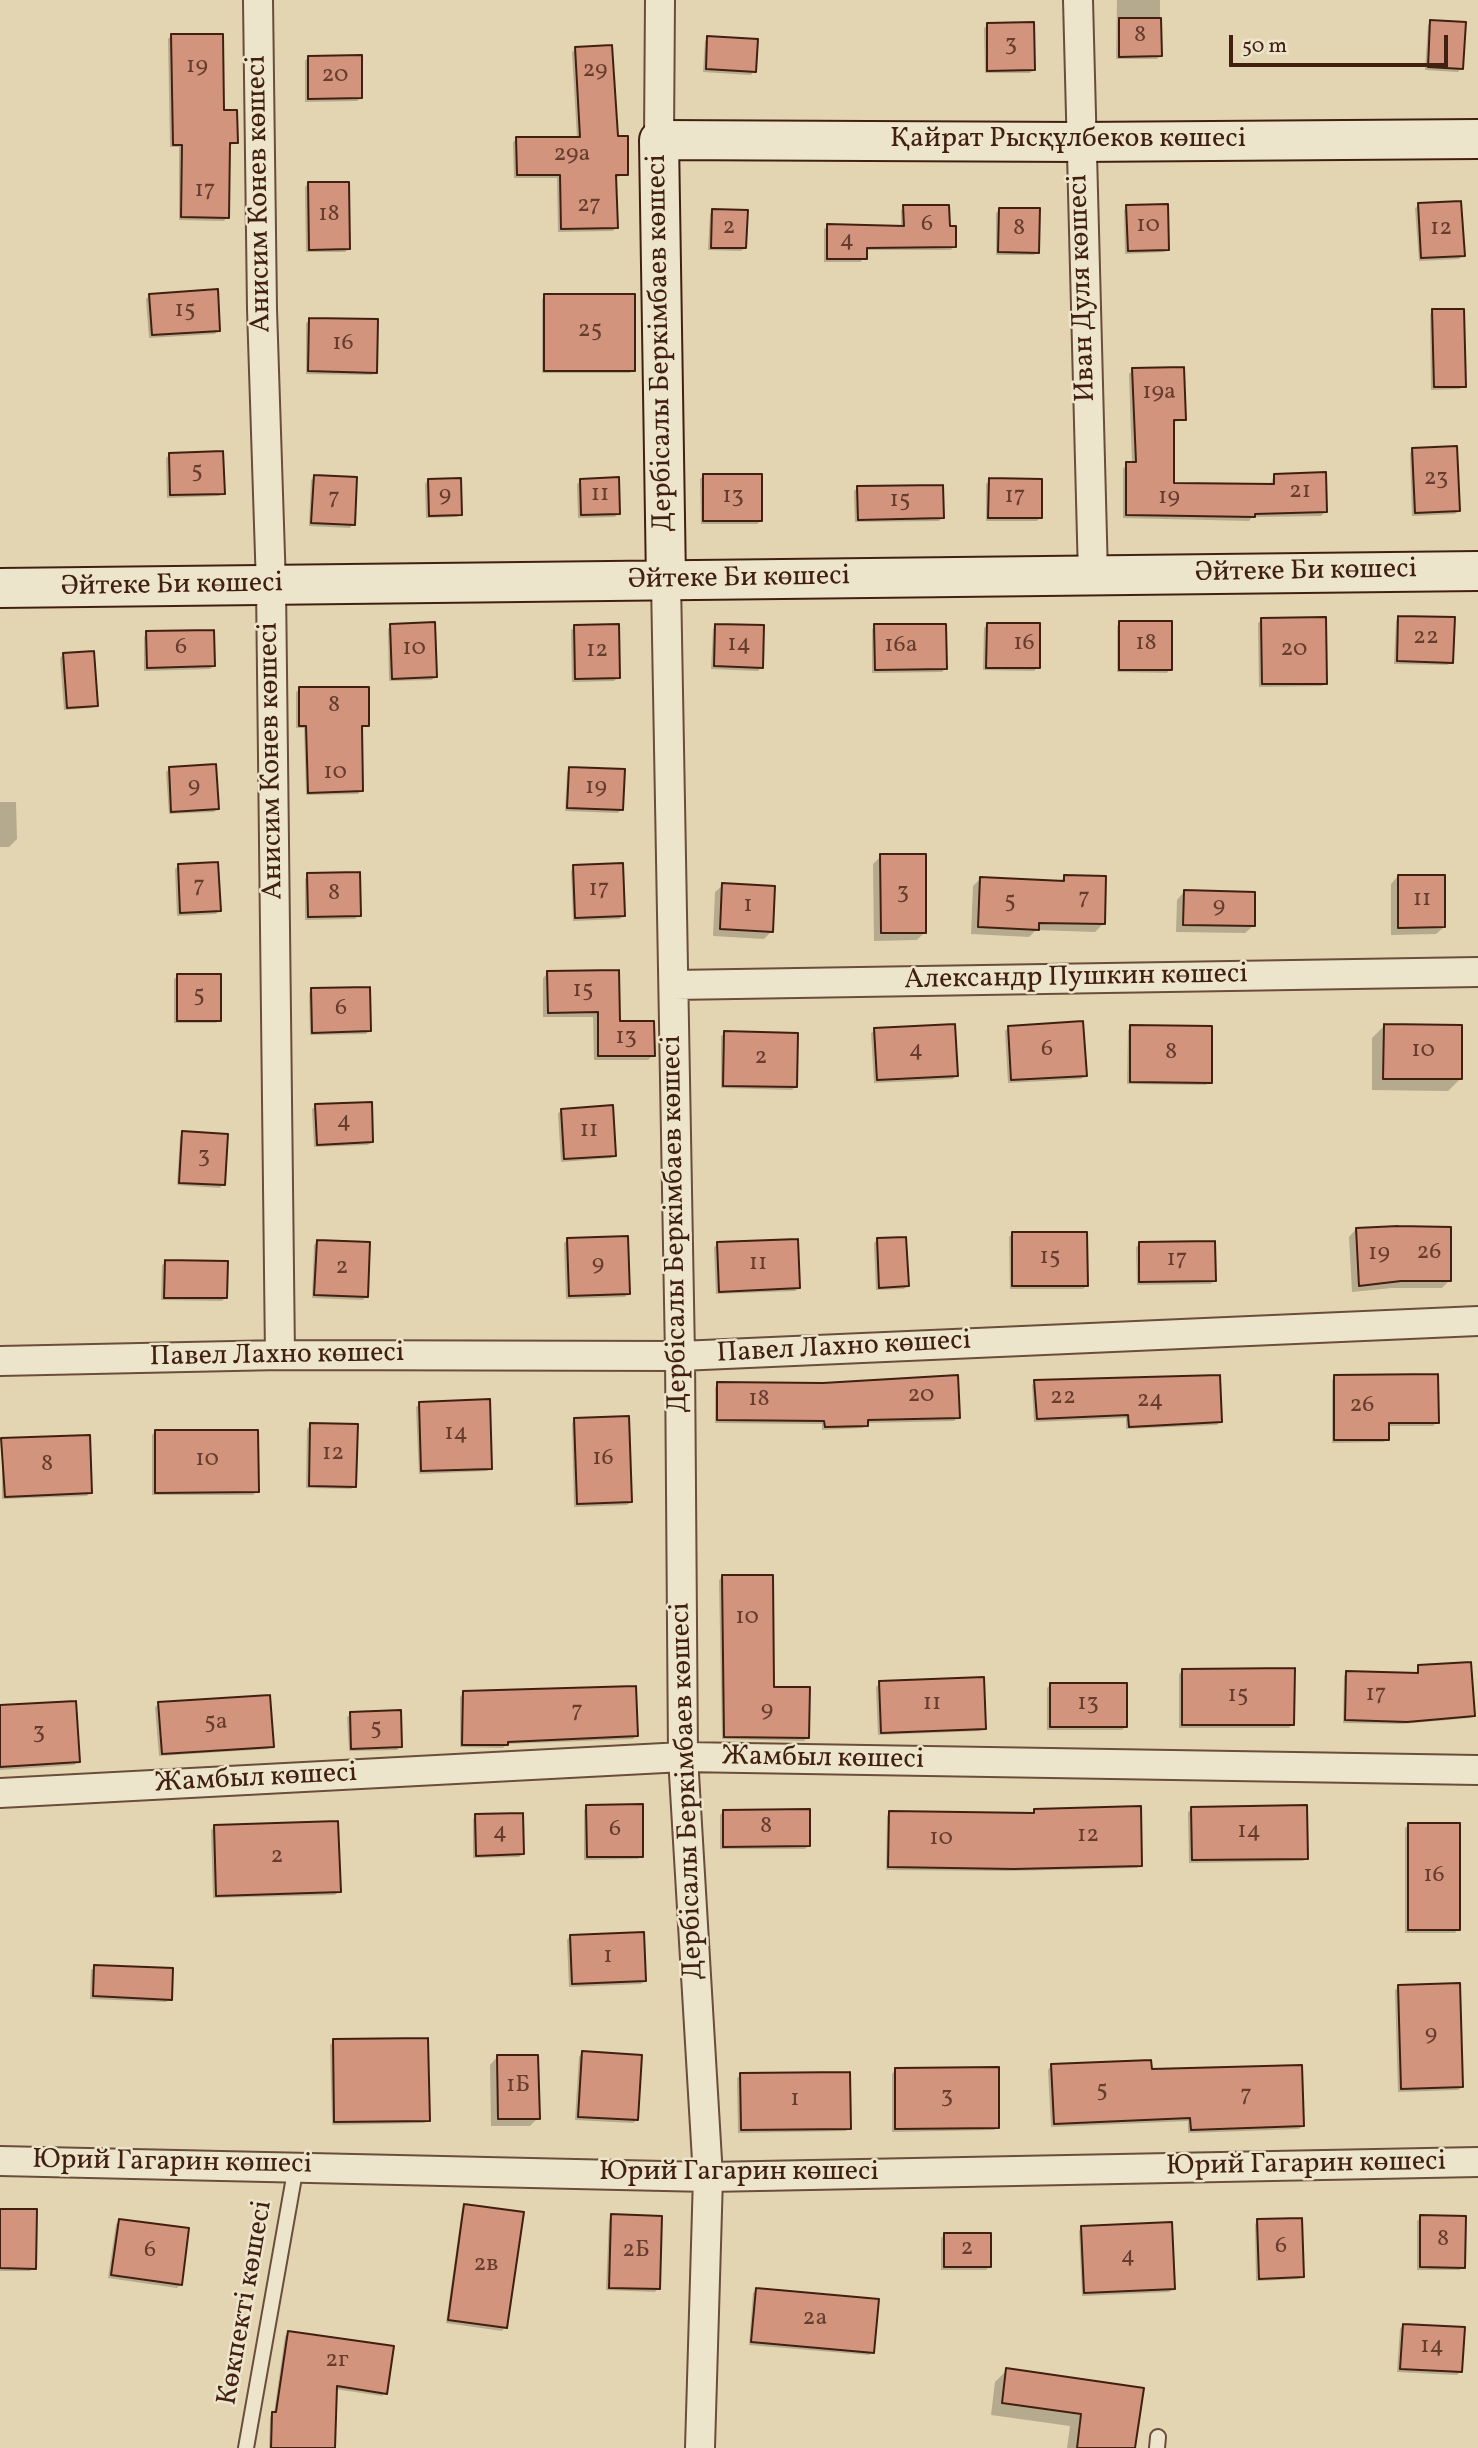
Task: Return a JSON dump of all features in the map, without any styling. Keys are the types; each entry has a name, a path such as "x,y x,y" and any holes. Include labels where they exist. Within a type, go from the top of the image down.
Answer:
{"main road":[{"name":"Қайрат Рысқұлбеков көшесі","path":"659,140 1079,142 1478,139"},
{"name":"Дербісалы Беркімбаев көшесі","path":"659,140 666,581"},
{"name":"Әйтеке Би көшесі","path":"0,589 1478,572"}],"street":[{"name":"Анисим Конев көшесі","path":"258,0 262,309 271,586 280,1355"},
{"name":"Дербісалы Беркімбаев көшесі","path":"659,140 660,0"},
{"name":"Иван Дуля көшесі","path":"1078,0 1079,142 1093,576"},
{"name":"Дербісалы Беркімбаев көшесі","path":"666,581 680,1356 683,1758 708,2177 700,2448"},
{"name":"Александр Пушкин көшесі","path":"674,985 1478,972"},
{"name":"Павел Лахно көшесі","path":"0,1361 280,1355 680,1356 1478,1321"},
{"name":"Жамбыл көшесі","path":"0,1793 683,1758 1478,1770"},
{"name":"Юрий Гагарин көшесі","path":"0,2161 708,2177 1478,2162"}],"lane":[{"name":"Көкпекті көшесі","path":"246,2448 296,2166"}],"building":[{"path":"1119,18 1161,18 1162,56 1119,57"},
{"path":"1430,20 1466,22 1463,69 1428,67"},
{"path":"1034,22 1035,70 987,71 987,23"},
{"path":"171,34 223,34 224,110 237,110 238,143 230,143 229,218 181,217 182,145 173,145"},
{"path":"707,36 758,39 756,72 706,69"},
{"path":"612,45 618,136 628,136 628,175 616,175 618,228 561,229 560,175 517,175 516,137 580,137 575,47"},
{"path":"362,55 362,98 308,99 308,56"},
{"path":"308,182 349,182 350,249 309,250"},
{"path":"1461,201 1465,256 1421,258 1418,203"},
{"path":"1168,204 1169,250 1128,251 1126,205"},
{"path":"903,205 949,205 950,226 956,226 956,247 867,248 867,259 827,259 827,224 904,226"},
{"path":"999,208 1040,208 1039,253 998,252"},
{"path":"712,209 748,210 746,248 711,248"},
{"path":"218,289 220,331 152,335 149,294"},
{"path":"544,294 635,294 635,371 544,371"},
{"path":"1432,309 1464,309 1466,387 1434,387"},
{"path":"309,318 378,319 377,373 308,371"},
{"path":"1184,367 1186,420 1174,420 1174,483 1274,484 1274,474 1326,472 1327,512 1255,514 1255,517 1126,515 1126,462 1136,462 1132,368"},
{"path":"1457,446 1460,511 1415,513 1412,448"},
{"path":"223,451 225,494 170,495 169,453"},
{"path":"703,474 762,474 762,521 703,521"},
{"path":"314,475 357,477 355,525 311,523"},
{"path":"619,477 620,514 581,515 580,479"},
{"path":"461,478 462,515 429,516 428,479"},
{"path":"989,478 1042,479 1042,518 988,518"},
{"path":"943,485 944,518 858,520 857,486"},
{"path":"1398,616 1455,617 1453,663 1397,661"},
{"path":"1326,617 1327,684 1262,684 1261,618"},
{"path":"1119,621 1172,621 1172,670 1119,670"},
{"path":"435,622 437,677 392,679 390,624"},
{"path":"987,623 1040,623 1040,668 986,668"},
{"path":"619,624 620,678 575,679 574,625"},
{"path":"715,624 764,625 763,668 714,666"},
{"path":"874,624 946,624 947,669 875,670"},
{"path":"214,630 215,666 147,668 146,631"},
{"path":"94,651 98,706 67,708 63,653"},
{"path":"299,687 369,687 369,726 362,726 363,791 308,793 306,726 299,726"},
{"path":"216,764 219,809 171,812 169,767"},
{"path":"569,767 625,769 623,810 567,808"},
{"path":"880,854 926,854 926,933 881,933"},
{"path":"218,862 221,911 180,913 178,864"},
{"path":"623,863 625,916 575,918 573,865"},
{"path":"360,872 361,916 308,917 307,873"},
{"path":"1064,875 1106,876 1105,924 1039,923 1039,930 978,927 980,877 1064,881"},
{"path":"1398,875 1445,875 1445,927 1398,928"},
{"path":"722,883 775,886 773,932 720,929"},
{"path":"1184,890 1255,892 1255,926 1183,925"},
{"path":"619,970 620,1021 654,1021 655,1056 598,1056 598,1012 548,1013 547,971"},
{"path":"177,974 221,974 221,1021 177,1021"},
{"path":"370,987 371,1031 312,1033 311,988"},
{"path":"1083,1021 1087,1076 1011,1080 1008,1026"},
{"path":"955,1024 958,1076 877,1080 874,1028"},
{"path":"1384,1024 1462,1025 1462,1079 1383,1079"},
{"path":"1130,1025 1212,1026 1212,1083 1130,1082"},
{"path":"724,1031 798,1033 797,1087 723,1086"},
{"path":"372,1102 373,1142 317,1145 315,1104"},
{"path":"613,1105 616,1156 564,1159 561,1109"},
{"path":"182,1131 228,1134 225,1185 179,1183"},
{"path":"1451,1227 1451,1281 1401,1281 1359,1286 1356,1228"},
{"path":"1012,1232 1087,1232 1088,1286 1012,1286"},
{"path":"628,1236 630,1294 569,1296 567,1238"},
{"path":"906,1237 909,1286 879,1288 877,1238"},
{"path":"798,1239 800,1288 719,1292 717,1242"},
{"path":"317,1240 370,1242 368,1297 314,1295"},
{"path":"1215,1241 1216,1281 1139,1282 1139,1242"},
{"path":"165,1260 228,1261 227,1298 164,1298"},
{"path":"1438,1374 1439,1423 1389,1423 1389,1440 1334,1440 1334,1375"},
{"path":"958,1375 960,1418 868,1420 868,1426 825,1427 824,1421 717,1420 717,1382 823,1383"},
{"path":"1220,1375 1222,1422 1129,1427 1128,1415 1037,1419 1034,1380"},
{"path":"490,1399 492,1469 421,1471 419,1402"},
{"path":"629,1416 632,1502 577,1504 574,1418"},
{"path":"310,1423 358,1424 356,1487 309,1486"},
{"path":"155,1430 258,1430 259,1492 155,1493"},
{"path":"90,1435 92,1493 5,1497 1,1438"},
{"path":"722,1575 773,1575 774,1687 810,1687 809,1738 724,1737"},
{"path":"1471,1662 1475,1716 1407,1722 1345,1720 1346,1671 1418,1673 1418,1665"},
{"path":"1295,1668 1294,1725 1182,1725 1182,1669"},
{"path":"984,1677 986,1729 881,1733 879,1681"},
{"path":"1050,1683 1127,1683 1127,1727 1050,1727"},
{"path":"636,1686 638,1736 508,1742 508,1745 462,1745 463,1691"},
{"path":"270,1695 274,1747 162,1754 158,1702"},
{"path":"76,1701 80,1762 0,1767 0,1705"},
{"path":"401,1710 402,1747 351,1749 350,1712"},
{"path":"643,1804 643,1857 587,1857 586,1805"},
{"path":"1307,1805 1308,1859 1192,1860 1191,1807"},
{"path":"1141,1806 1142,1866 1014,1869 888,1867 889,1811 1034,1813 1034,1809"},
{"path":"810,1809 810,1846 723,1847 723,1810"},
{"path":"523,1813 524,1854 476,1856 475,1814"},
{"path":"338,1821 341,1892 216,1896 214,1825"},
{"path":"1408,1823 1460,1823 1460,1930 1408,1930"},
{"path":"644,1932 646,1981 572,1984 570,1935"},
{"path":"94,1965 173,1968 172,2000 93,1996"},
{"path":"1460,1983 1463,2087 1401,2089 1398,1985"},
{"path":"428,2038 430,2121 334,2122 333,2039"},
{"path":"582,2051 642,2055 638,2120 578,2117"},
{"path":"497,2055 538,2055 540,2119 498,2119"},
{"path":"1151,2060 1152,2069 1302,2065 1304,2126 1191,2130 1190,2118 1054,2124 1051,2064"},
{"path":"999,2067 999,2128 895,2129 895,2068"},
{"path":"850,2072 851,2129 741,2130 740,2073"},
{"path":"464,2204 524,2212 507,2328 448,2320"},
{"path":"0,2209 37,2209 36,2269 0,2268"},
{"path":"611,2214 662,2216 660,2289 609,2288"},
{"path":"1420,2215 1466,2216 1465,2268 1420,2267"},
{"path":"1302,2218 1304,2277 1259,2279 1257,2219"},
{"path":"119,2219 189,2228 182,2285 111,2275"},
{"path":"1172,2222 1175,2289 1084,2293 1081,2226"},
{"path":"944,2233 991,2233 991,2267 944,2267"},
{"path":"756,2288 879,2299 874,2353 751,2342"},
{"path":"1403,2324 1465,2327 1462,2372 1400,2369"},
{"path":"288,2331 394,2346 387,2394 337,2386 335,2448 271,2448 272,2412 276,2412"},
{"path":"1006,2368 1144,2388 1135,2448 1077,2448 1081,2414 1002,2403"}]}
